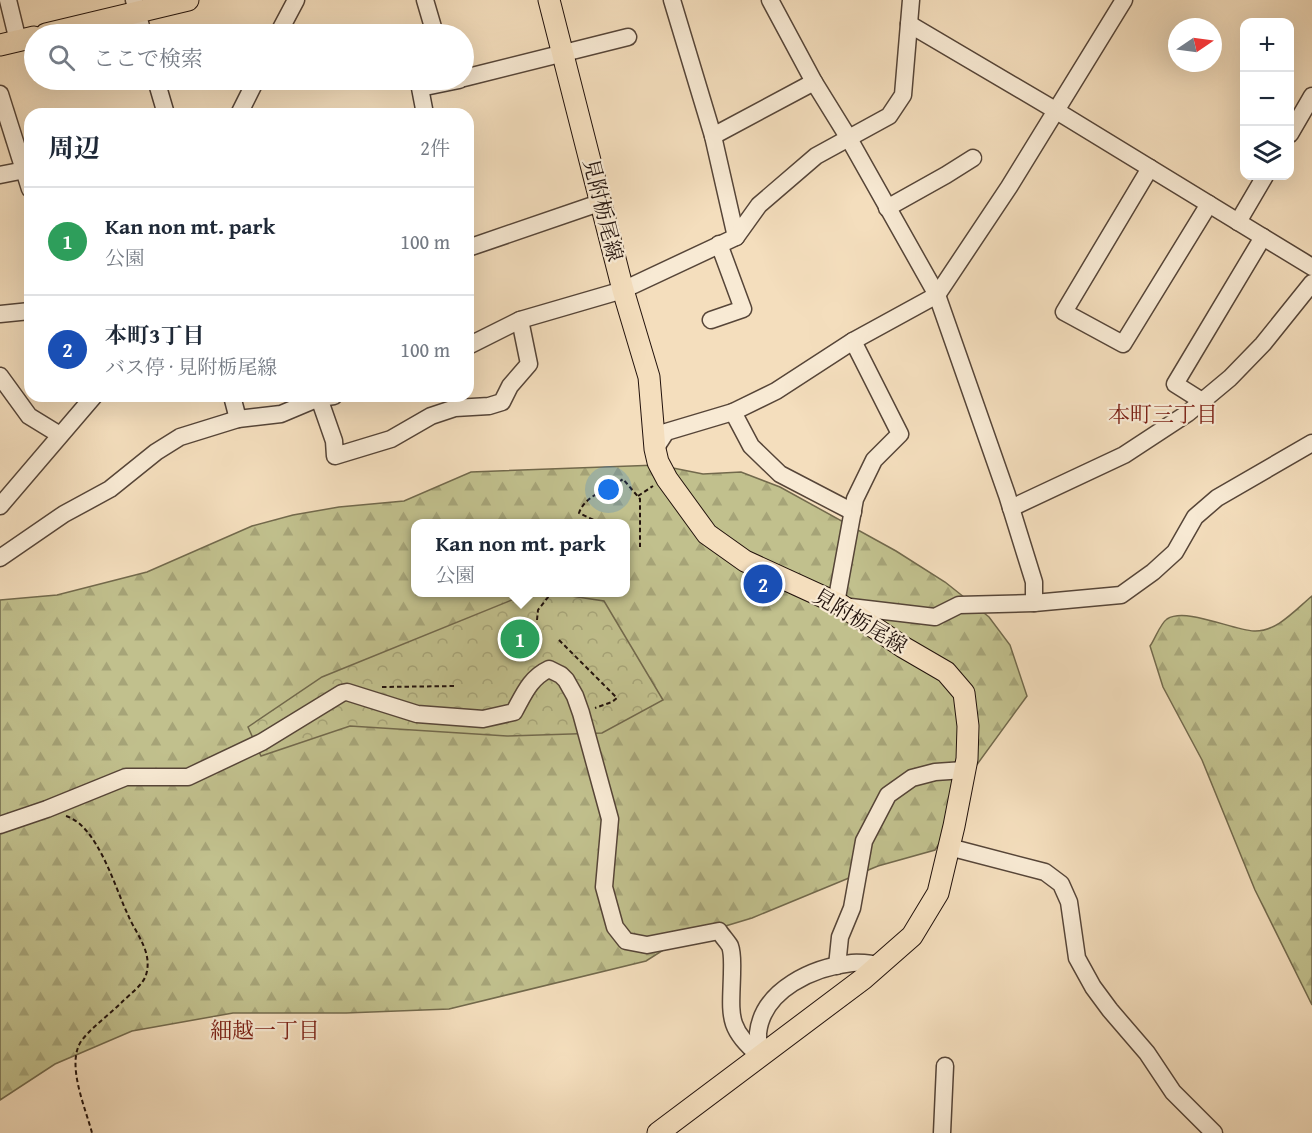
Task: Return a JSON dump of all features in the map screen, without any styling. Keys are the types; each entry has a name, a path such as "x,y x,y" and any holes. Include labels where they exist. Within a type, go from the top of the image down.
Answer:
{"main road":[{"path":"78,24 136,6 188,0"},
{"name":"見附栃尾線","path":"549,0 623,290 649,377 655,449 658,462 667,479 707,534 745,561 838,604 946,672 963,693 968,726 967,759 939,893 912,936 880,964 658,1133"}],"street":[{"path":"8,0 18,41"},
{"path":"283,24 296,0"},
{"path":"425,0 432,24"},
{"path":"673,0 713,136 736,237"},
{"path":"770,0 814,82 848,137 937,295 1011,508 1034,582 1034,603"},
{"path":"474,343 520,320 623,290 736,237 759,205 816,156 889,116 903,95 910,0"},
{"path":"655,449 666,432 733,412 776,391 853,341 937,295 1009,187 1124,0"},
{"path":"136,6 140,24"},
{"path":"909,24 1312,267"},
{"path":"474,75 628,37"},
{"path":"713,136 814,82"},
{"path":"159,90 163,108"},
{"path":"242,108 251,90"},
{"path":"420,90 424,108"},
{"path":"0,94 24,162"},
{"path":"1294,127 1312,96"},
{"path":"887,208 973,158"},
{"path":"1150,168 1064,312 1123,344 1209,204"},
{"path":"0,175 24,171"},
{"path":"1238,222 1263,180"},
{"path":"474,246 602,202"},
{"path":"1203,401 1175,384 1263,237"},
{"path":"711,320 743,309 719,244"},
{"path":"1011,508 1125,454 1188,413 1230,378 1263,344 1312,283"},
{"path":"0,314 24,312"},
{"path":"327,402 335,456 391,439 431,416 455,408 489,406 502,402 510,386 529,364 520,320"},
{"path":"853,341 900,434 874,460 855,499 838,604 935,617 959,605 1034,603 1121,595 1153,572 1174,552 1195,517 1217,498 1312,443"},
{"path":"0,376 29,416 60,435"},
{"path":"0,506 89,402"},
{"path":"234,402 238,419"},
{"path":"0,558 64,514 110,489 156,452 180,437 238,419 281,414 313,402"},
{"path":"733,412 751,446 780,474 853,512"},
{"path":"0,825 47,810 126,777 188,777 262,742 342,693 347,692 417,714 483,719 514,712 528,685 537,674 549,669 566,680 575,696 610,819 604,887 615,927 626,941 646,945 719,931 730,946 731,1015 735,1028 744,1042 760,1056"},
{"path":"837,966 840,937 852,908 864,841 888,795 912,778 957,769 964,770"},
{"path":"949,847 1045,872 1061,884 1069,902 1077,958 1093,987 1147,1053 1173,1092 1214,1133"},
{"path":"760,1056 758,1033 766,1011 789,985 810,974 837,966 854,963 880,964"},
{"path":"942,1133 945,1066"}],"path":[{"path":"592,519 579,513 582,505 591,497 610,489 623,479 640,499 640,547"},
{"path":"537,620 538,610 548,597"},
{"path":"559,640 616,698 612,702 581,714"},
{"path":"382,687 457,686"},
{"path":"47,810 71,818 87,831 112,873 128,916 145,947 146,976 81,1042 75,1059 77,1077 92,1133"}],"green space":[{"path":"658,465 703,474 741,472 780,487 896,551 945,582 989,617 1010,645 1027,696 973,770 953,822 935,850 878,866 752,918 679,940 646,961 449,1009 346,1013 233,1013 132,1031 55,1064 0,1100 0,600 57,595 147,572 252,526 293,515 339,507 404,501 471,472"},
{"path":"1312,596 1312,1005 1255,890 1202,760 1163,687 1150,646 1164,621 1175,616 1197,617 1245,630 1262,630 1271,628 1286,619"},
{"path":"519,597 578,597 604,601 663,700 602,733 507,736 350,726 261,756 248,727 322,677"}],"place":[{"name":"本町3丁目","path":"763,584"},
{"name":"Kan non mt. park","path":"520,639"}],"district":[{"name":"本町三丁目","path":"1163,414"},
{"name":"細越一丁目","path":"265,1030"}]}
